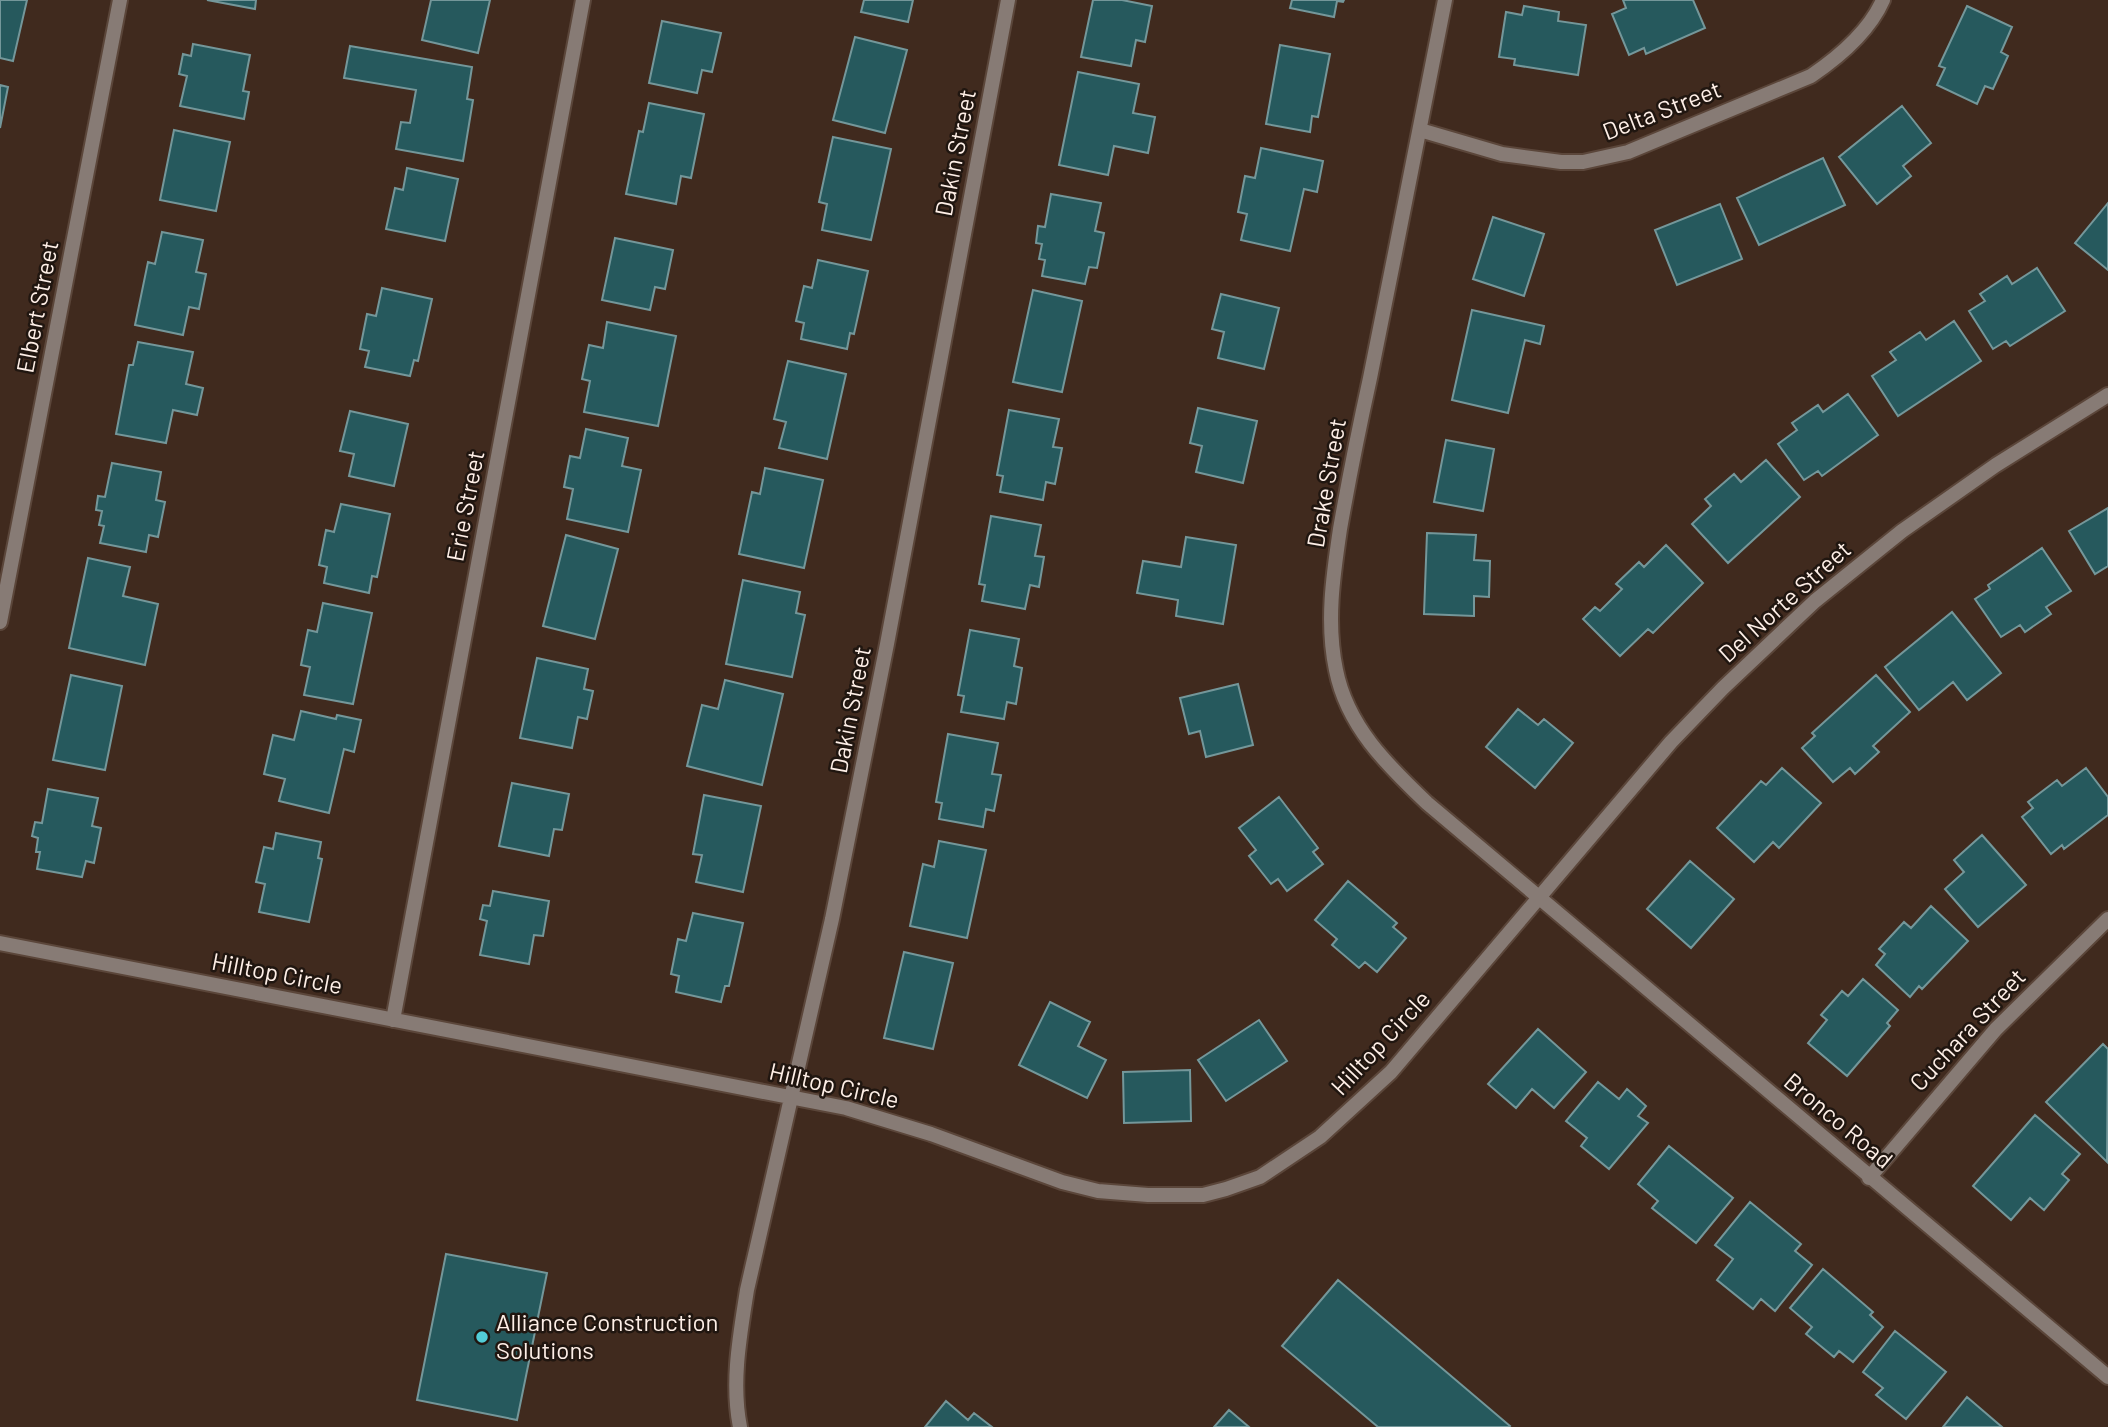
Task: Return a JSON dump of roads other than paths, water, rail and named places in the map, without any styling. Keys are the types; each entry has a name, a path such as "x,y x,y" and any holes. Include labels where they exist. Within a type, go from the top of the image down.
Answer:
{"street":[{"name":"Elbert Street","path":"0,622 120,0"},
{"name":"Erie Street","path":"393,1020 583,0"},
{"name":"Dakin Street","path":"740,1427 737,1377 739,1338 747,1290 832,919 887,644 1008,0"},
{"name":"Drake Street","path":"1445,0 1346,493 1333,577 1331,639 1336,671 1345,701 1357,725 1391,769 1427,803 1540,898"},
{"name":"Delta Street","path":"1420,130 1502,154 1561,162 1583,162 1628,152 1811,76 1829,64 1863,32 1878,12 1883,0"},
{"name":"Del Norte Street","path":"1540,898 1671,742 1723,688 1815,601 1902,531 1986,472 2108,395"},
{"name":"Hilltop Circle","path":"0,943 846,1108 907,1126 1062,1182 1098,1191 1203,1195 1260,1177 1320,1137 1391,1072 1540,898"},
{"name":"Bronco Road","path":"1540,898 2108,1377"},
{"name":"Cuchara Street","path":"1870,1178 1928,1106 1996,1029 2108,919"}],"place":[{"name":"Alliance Construction Solutions","path":"482,1337"}]}
